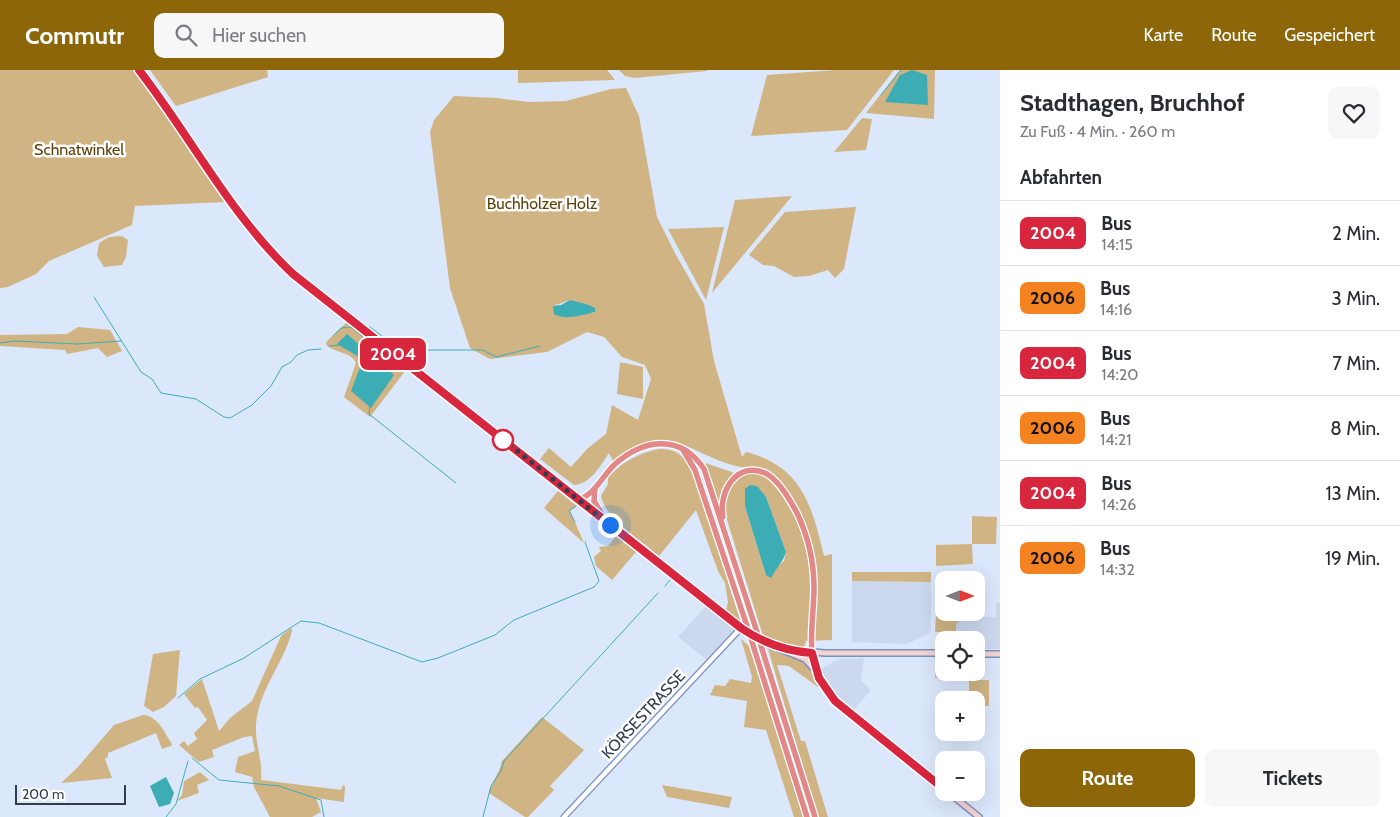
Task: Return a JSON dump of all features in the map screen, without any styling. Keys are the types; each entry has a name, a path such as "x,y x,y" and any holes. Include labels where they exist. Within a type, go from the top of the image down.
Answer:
{"highway":[{"path":"578,500 588,495 613,466 631,453 661,444 680,447 693,454 704,470 729,541 814,817"},
{"path":"680,447 695,470 744,627 752,642 807,817"},
{"path":"729,541 723,514 722,501 725,490 731,480 750,470 767,474 784,491 797,512 810,550 814,589 811,629 812,653"},
{"path":"595,488 594,501 606,521"}],"main road":[{"path":"139,70 252,230 273,256 293,274 578,500 765,643 805,660 816,671"},
{"path":"780,649 812,653 935,653"},
{"path":"812,653 816,671 827,692 840,707 935,782"},
{"path":"985,654 1000,654"},
{"path":"959,801 979,817"}],"street":[{"name":"KÖRSESTRASSE","path":"564,817 744,627"}],"shaded area":[{"path":"912,70 927,75 928,105 885,102 900,75"},
{"path":"570,300 595,308 595,312 569,317 554,314 553,306 561,305"},
{"path":"347,334 394,375 371,408 351,391 362,362 359,357 337,344"},
{"path":"750,485 757,486 766,497 786,552 771,578 766,575 745,506 745,489"},
{"path":"852,581 931,582 931,633 903,644 852,642"},
{"path":"996,603 1000,603 1000,649 985,649 985,631 956,631 956,624 960,621 985,621 985,617 996,617"},
{"path":"706,606 734,628 735,631 708,661 678,637"},
{"path":"864,658 861,681 871,690 851,713 834,696 820,669 839,659"},
{"path":"166,777 174,793 170,804 159,807 150,786"}],"green space":[{"name":"Schnatwinkel","path":"0,70 133,70 226,202 135,206 132,225 49,261 36,274 8,287 0,288"},
{"path":"150,70 267,70 268,77 176,106"},
{"path":"518,70 607,70 615,80 518,83"},
{"path":"619,70 707,71 634,78 625,76"},
{"path":"836,70 894,70 847,130 751,136 767,75"},
{"path":"900,70 935,70 934,119 866,113"},
{"name":"Buchholzer Holz","path":"626,88 639,116 657,217 704,304 714,361 742,457 746,452 765,458 780,467 792,478 802,491 809,505 824,556 832,554 832,640 806,641 802,649 780,645 763,636 725,513 727,494 734,481 752,473 764,475 775,484 785,496 813,550 789,492 783,484 770,474 717,460 684,445 661,441 636,448 614,463 609,453 590,478 574,485 540,459 549,448 571,467 588,448 606,434 612,405 638,420 651,379 645,365 622,357 604,337 587,332 547,352 490,359 470,348 450,288 430,132 434,120 454,96 529,102 566,101 611,89","holes":["570,300 595,312 570,317 553,306","766,497 786,552 784,561 766,575 745,506"]},
{"path":"862,118 872,119 866,150 834,152"},
{"path":"792,196 712,293 735,200"},
{"path":"856,207 844,269 835,278 828,270 809,276 794,277 774,266 763,265 749,255 785,212"},
{"path":"724,227 706,300 668,229"},
{"path":"122,236 128,240 126,257 122,265 104,267 97,256 99,243 109,237"},
{"path":"347,322 406,370 370,417 344,397 356,363 354,359 326,344"},
{"path":"78,327 110,330 122,351 107,357 98,348 67,354 65,350 0,346 0,335 67,334"},
{"path":"620,362 643,367 643,399 617,394"},
{"path":"659,449 671,450 679,454 693,471 741,623 726,611 728,602 725,583 718,571 696,510 659,556 617,521 604,504 601,496 608,484 608,477 631,459"},
{"path":"705,463 735,473 722,489 719,501 718,501"},
{"path":"558,491 577,506 570,511 584,543 544,508"},
{"path":"972,516 997,517 996,544 972,544"},
{"path":"616,536 636,552 612,580 596,566 594,557 601,551 599,547 608,546"},
{"path":"972,544 973,564 936,566 936,545"},
{"path":"852,572 931,572 931,582 852,581"},
{"path":"936,621 960,621 956,624 956,631 935,631"},
{"path":"291,628 292,631 288,643 261,700 258,713 256,732 261,780 341,790 343,785 345,786 344,802 316,798 321,812 312,817 270,817 254,787 252,777 235,772 238,757 255,751 252,736 244,737 212,750 214,757 199,762 179,745 184,741 188,746 197,739 194,733 207,720 198,707 195,708 184,694 202,679 219,731 230,718 252,701 281,636"},
{"path":"741,639 749,646 804,817 794,817 766,730 744,727 747,701 710,695 715,685 725,686 730,679 751,683 752,677"},
{"path":"768,649 805,662 820,687 789,666 777,665 801,741 805,741 828,817 818,817"},
{"path":"180,650 176,696 164,707 153,712 144,706 153,654"},
{"path":"989,680 989,706 985,706 985,691 969,691 969,681"},
{"path":"143,715 157,721 172,744 171,746 162,749 156,733 108,753 108,757 105,759 112,778 61,783 77,768 114,725"},
{"path":"542,717 584,750 550,786 554,790 528,817 525,817 489,793 502,761"},
{"path":"200,772 209,780 197,785 199,793 177,801 182,795 184,781"},
{"path":"662,785 732,797 729,808 667,797"}],"waterway":[{"path":"881,95 901,70"},
{"path":"94,297 141,372 152,379 161,393 196,399 224,417 230,418 252,405 271,386 282,367 291,362 297,355 308,350 321,349"},
{"path":"333,336 341,328 351,327 387,357"},
{"path":"370,327 400,350 483,350 496,357 540,346"},
{"path":"0,343 15,341 77,344 121,341"},
{"path":"329,346 340,345"},
{"path":"370,405 369,414 456,483"},
{"path":"575,522 569,511 576,506"},
{"path":"178,698 200,679 244,658 301,621 319,623 422,662 438,658 495,635 514,620 594,587 599,581 585,542"},
{"path":"665,586 670,580"},
{"path":"483,817 491,786 501,771 504,761 658,593"},
{"path":"192,758 219,780 279,786 321,800 324,817"},
{"path":"166,817 176,804 188,761"}],"bus line":[{"name":"2004","path":"139,70 252,230 273,256 293,274 741,628 765,643 780,649 812,653 819,678 835,701 858,722 935,782"}],"route":[{"path":"503,440 500,437 610,525"}]}
